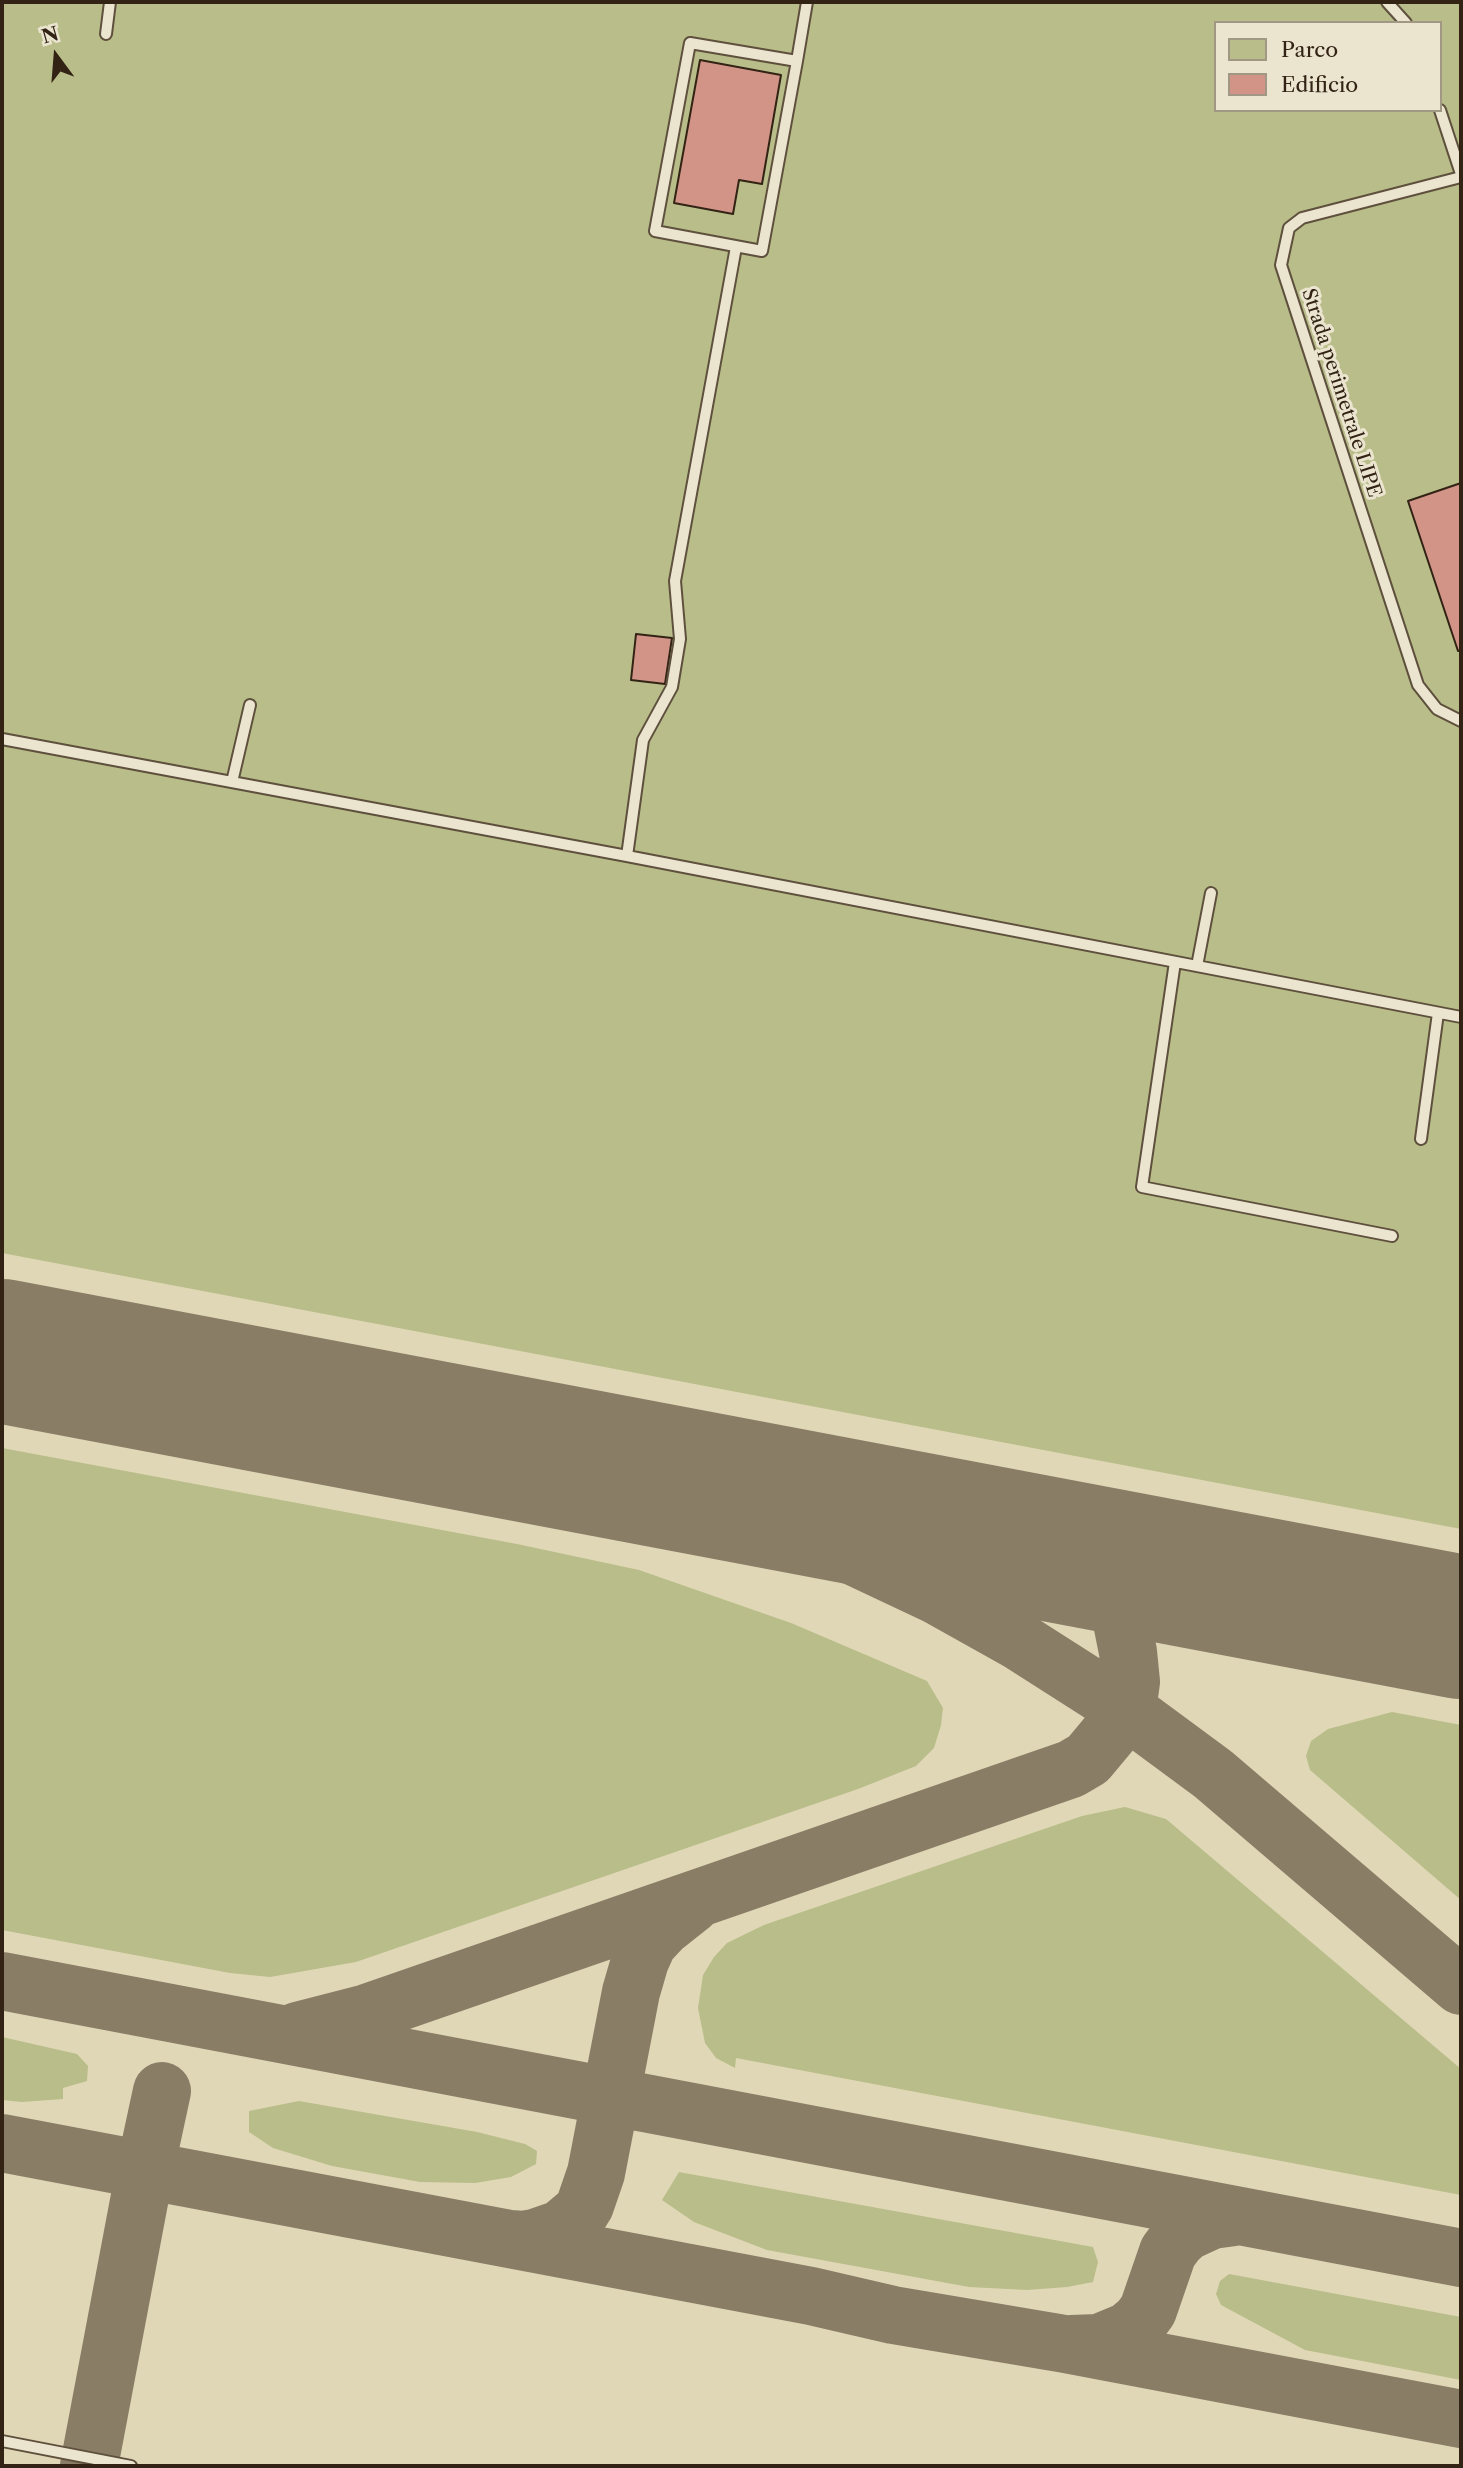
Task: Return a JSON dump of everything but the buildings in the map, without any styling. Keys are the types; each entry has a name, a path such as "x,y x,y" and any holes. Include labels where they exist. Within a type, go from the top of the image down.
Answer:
{"lane":[{"path":"106,34 110,2"},
{"path":"797,61 690,43 655,231 762,251 797,61 807,2"},
{"path":"1387,2 1404,21"},
{"name":"Strada perimetrale LIPE","path":"1441,112 1461,176 1302,218 1289,228 1281,265 1418,685 1437,709 1461,721"},
{"path":"627,856 643,740 672,687 680,639 675,581 736,247"},
{"path":"232,782 250,705"},
{"path":"2,739 1461,1017"},
{"path":"1197,966 1211,893"},
{"path":"1175,962 1142,1187 1392,1236"},
{"path":"1421,1139 1438,1013"},
{"path":"2,2441 131,2466"}],"green space":[{"path":"2,2 1461,2 1461,1529 2,1253"},
{"path":"2,1448 517,1544 639,1570 791,1623 927,1681 943,1708 934,1748 916,1766 858,1789 356,1962 270,1977 230,1973 2,1930"},
{"path":"1392,1712 1461,1725 1461,1900 1310,1770 1306,1756 1311,1741 1328,1729"},
{"path":"1125,1807 1166,1819 1461,2069 1461,2195 736,2058 735,2068 716,2058 705,2043 698,2008 703,1975 727,1943 764,1925 1082,1816"},
{"path":"2,2037 77,2054 88,2066 87,2081 63,2088 63,2099 22,2102 2,2100"},
{"path":"299,2101 477,2132 525,2144 537,2151 536,2164 511,2177 475,2183 420,2182 332,2166 273,2148 249,2132 249,2111"},
{"path":"679,2172 1093,2247 1098,2262 1093,2282 1027,2290 969,2287 767,2250 694,2222 662,2200"},
{"path":"1229,2274 1461,2317 1461,2380 1305,2350 1221,2305 1216,2294 1220,2281"}],"taxiway":[{"path":"617,1467 727,1503 815,1538 936,1595 1020,1642 1125,1709 1213,1774 1461,1986"},
{"path":"297,2031 367,2013 1071,1769 1088,1759 1113,1729 1129,1696 1131,1682 1128,1652 1121,1617 1113,1603 1085,1574 1038,1547"},
{"path":"510,2239 524,2240 561,2229 580,2213 585,2205 596,2173 631,1992 640,1961 648,1943 692,1904"},
{"path":"2,1981 1461,2258"},
{"path":"89,2466 162,2091"},
{"path":"2,2143 811,2296 893,2315 1065,2344 1461,2419"},
{"path":"1071,2344 1099,2343 1128,2331 1148,2310 1168,2252 1177,2240 1186,2232 1212,2220 1241,2216"}],"runway":[{"path":"2,1351 1461,1627"}]}
